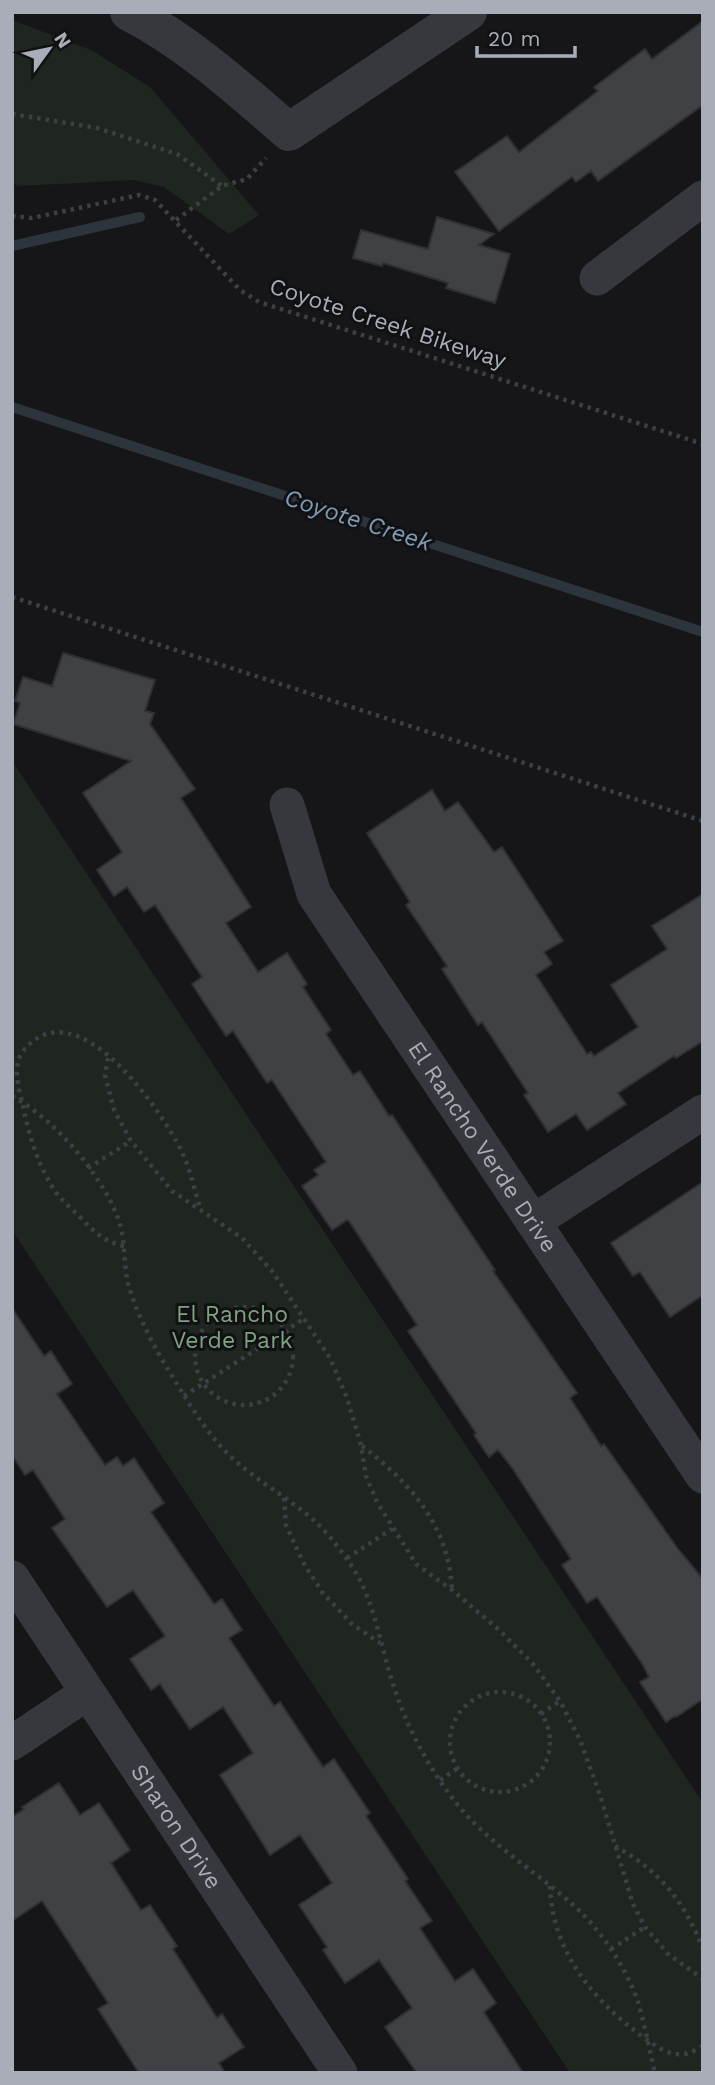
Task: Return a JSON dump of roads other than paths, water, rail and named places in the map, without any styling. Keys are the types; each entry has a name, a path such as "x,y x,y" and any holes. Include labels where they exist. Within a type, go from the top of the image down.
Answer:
{"street":[{"path":"129,12 152,24 201,59 289,132 468,12"},
{"path":"597,278 703,198"},
{"name":"El Rancho Verde Drive","path":"287,805 314,894 703,1476"},
{"path":"533,1222 703,1112"},
{"name":"Sharon Drive","path":"12,1578 340,2073"},
{"path":"12,1743 87,1693"}],"waterway":[{"path":"12,246 140,217"},
{"name":"Coyote Creek","path":"12,407 703,632"}],"park label":[{"name":"El Rancho Verde Park","path":"232,1327"}]}
